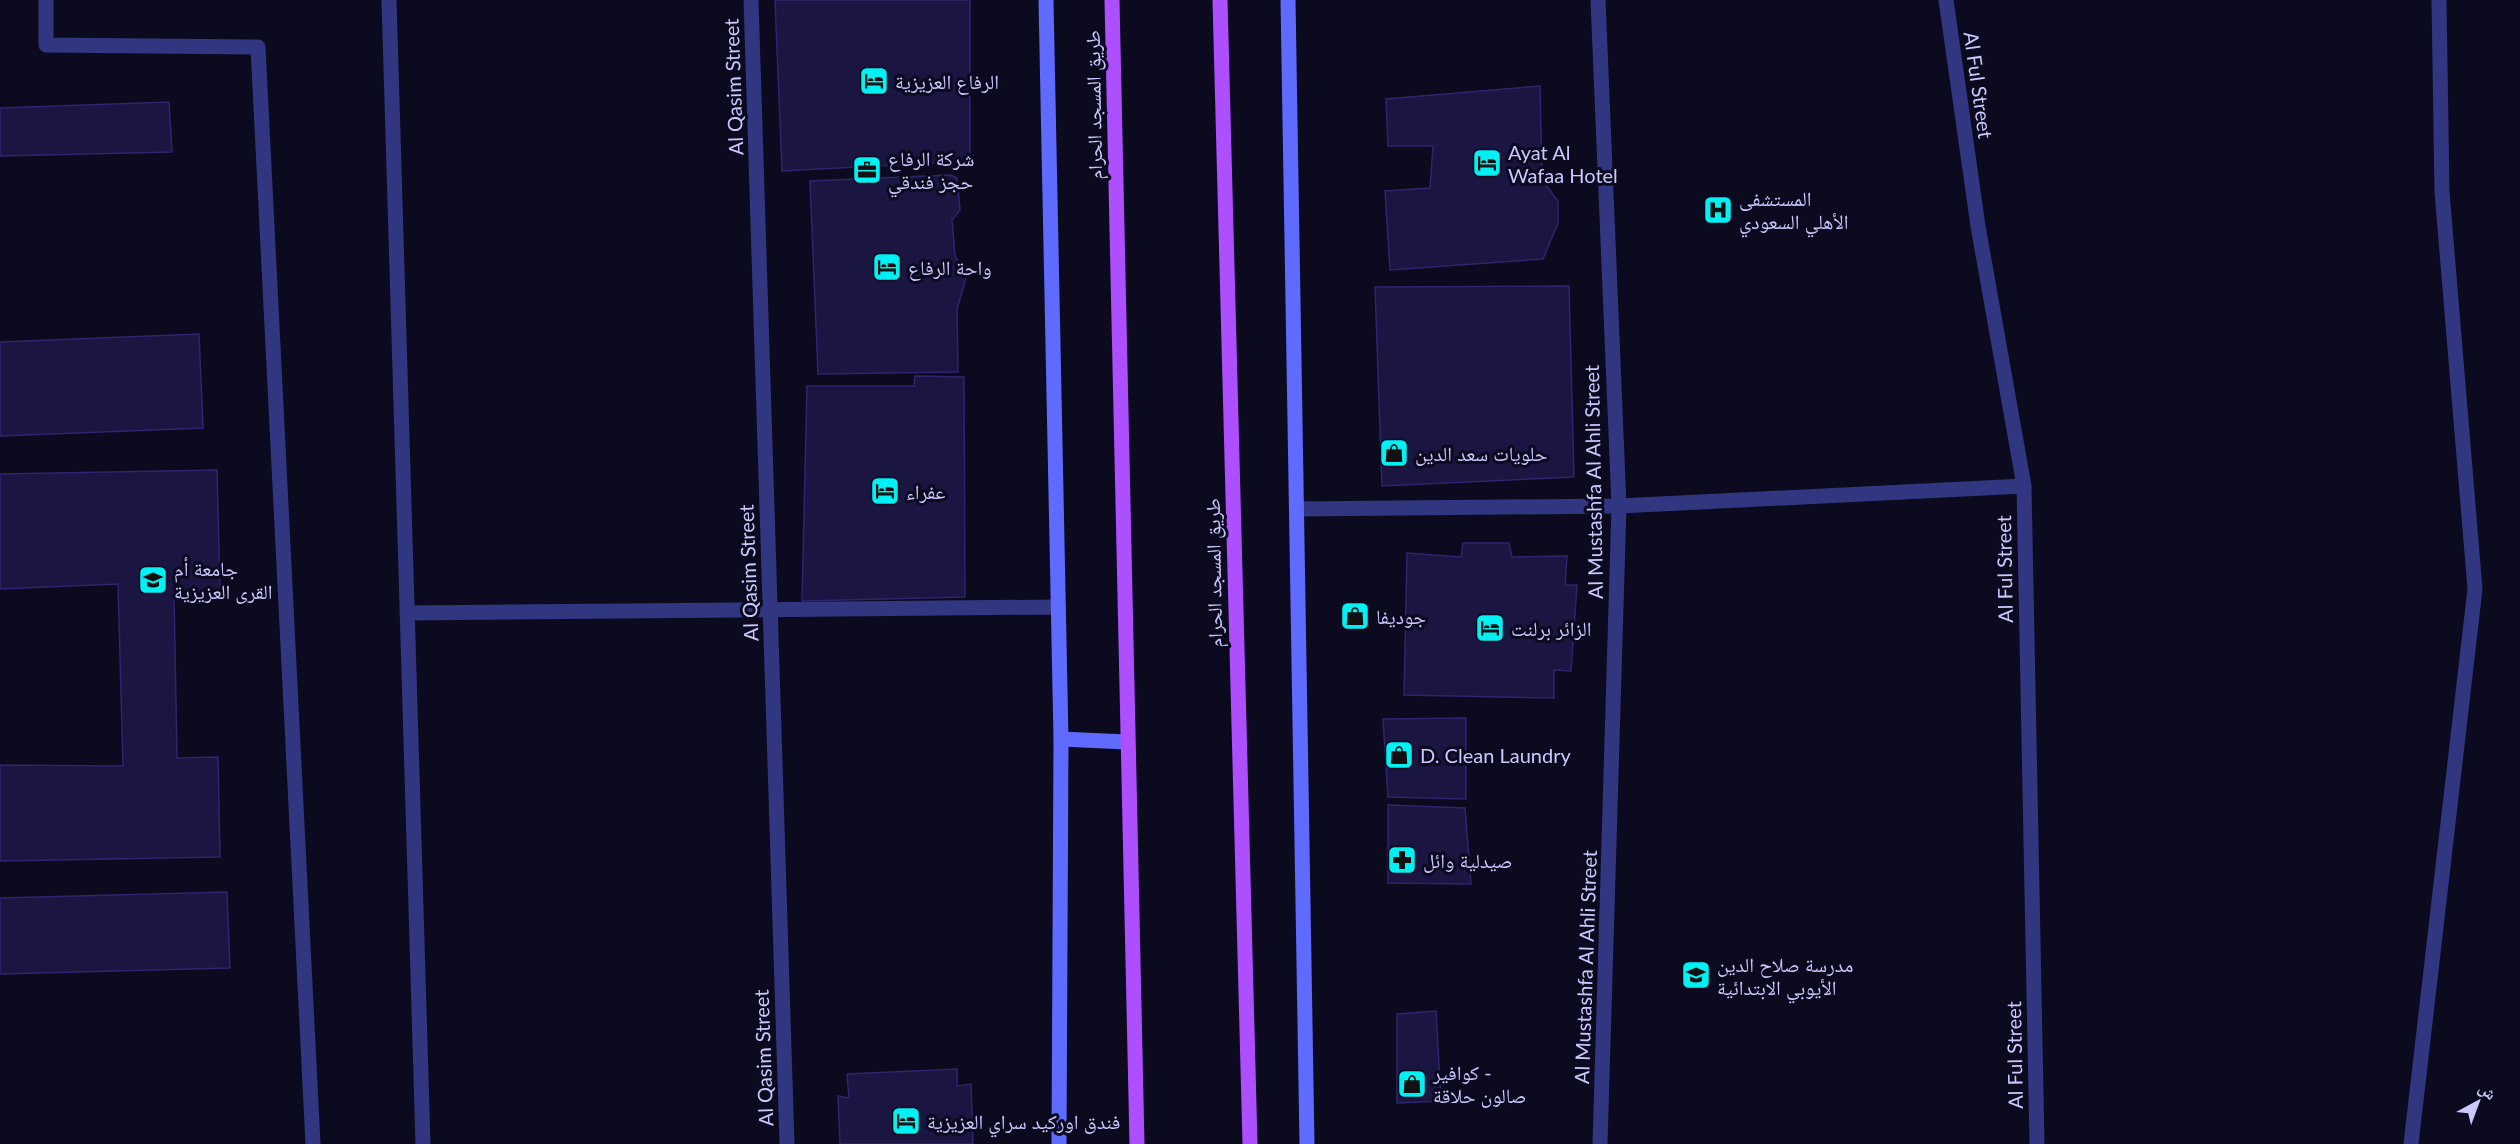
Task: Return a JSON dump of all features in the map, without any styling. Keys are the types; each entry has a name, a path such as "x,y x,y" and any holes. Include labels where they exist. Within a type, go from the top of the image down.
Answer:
{"main road":[{"name":"طريق المسجد الحرام","path":"1112,0 1137,1144"},
{"name":"طريق المسجد الحرام","path":"1220,0 1250,1144"}],"street":[{"path":"46,0 46,45 258,47 313,1144"},
{"path":"389,0 423,1144"},
{"name":"Al Qasim Street","path":"751,0 787,1144"},
{"path":"1046,0 1060,739 1059,1144"},
{"path":"1288,0 1307,1136 1318,1144"},
{"name":"Al Mustashfa Al Ahli Street","path":"1598,0 1619,506 1600,1144"},
{"name":"Al Ful Street","path":"1946,0 1978,226 2024,486 2037,1144"},
{"path":"2411,1144 2475,589 2442,192 2439,0"},
{"path":"1298,509 1619,506 2024,486"},
{"path":"407,613 1058,607"},
{"path":"1060,739 1127,742"}],"building":[{"name":"الرفاع العزيزية","path":"775,0 970,0 970,161 782,171"},
{"name":"Ayat Al Wafaa Hotel","path":"1540,86 1542,180 1558,201 1558,223 1543,259 1390,270 1385,191 1430,188 1433,146 1388,146 1386,99"},
{"path":"169,102 172,152 0,156 0,108"},
{"name":"واحة الرفاع","path":"951,175 957,178 960,210 952,220 955,255 966,278 957,309 958,372 818,374 810,181"},
{"path":"1569,286 1574,477 1382,486 1375,287"},
{"path":"199,334 203,428 0,436 0,342"},
{"name":"عفراء","path":"915,376 964,377 965,597 802,601 807,386 914,386"},
{"path":"217,470 220,592 174,593 177,758 218,757 220,857 0,861 0,765 123,766 118,584 0,589 0,474"},
{"name":"الزائر برلنت","path":"1463,543 1509,543 1512,557 1567,556 1565,585 1577,585 1571,671 1554,670 1554,698 1404,695 1407,553 1461,557"},
{"path":"1466,718 1466,799 1388,797 1383,719"},
{"path":"1388,805 1465,808 1471,884 1388,883"},
{"path":"227,892 230,968 0,974 0,898"},
{"path":"1436,1011 1441,1101 1397,1103 1397,1014"},
{"name":"فندق اوركيد سراي العزيزية","path":"957,1069 957,1086 971,1084 973,1144 840,1144 838,1096 849,1098 847,1074"}],"place":[{"name":"الرفاع العزيزية","path":"874,81"},
{"name":"Ayat Al Wafaa Hotel","path":"1487,163"},
{"name":"شركة الرفاع حجز فندقي","path":"867,170"},
{"name":"المستشفى الأهلي السعودي","path":"1718,210"},
{"name":"واحة الرفاع","path":"887,267"},
{"name":"حلويات سعد الدين","path":"1394,453"},
{"name":"عفراء","path":"885,491"},
{"name":"جامعة أم القرى العزيزية","path":"153,580"},
{"name":"جوديفا","path":"1355,616"},
{"name":"الزائر برلنت","path":"1490,628"},
{"name":"D. Clean Laundry","path":"1399,755"},
{"name":"صيدلية وائل","path":"1402,860"},
{"name":"مدرسة صلاح الدين الأيوبي الابتدائية","path":"1696,975"},
{"name":"كوافير - صالون حلاقة","path":"1412,1084"},
{"name":"فندق اوركيد سراي العزيزية","path":"906,1121"}]}
